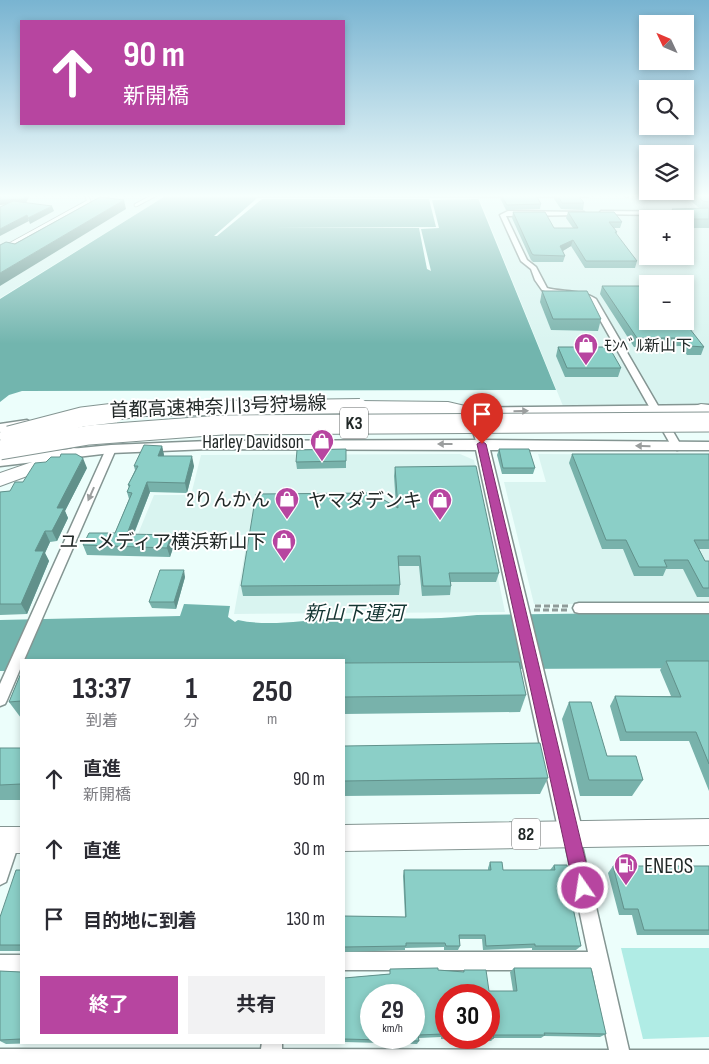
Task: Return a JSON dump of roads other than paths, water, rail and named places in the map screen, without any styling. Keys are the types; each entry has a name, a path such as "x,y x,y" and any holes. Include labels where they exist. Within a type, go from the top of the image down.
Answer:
{"highway":[{"path":"0,438 82,417 144,409 360,406 448,407 472,412"},
{"name":"首都高速神奈川3号狩場線","path":"0,450 66,437 110,431 202,424 707,413"},
{"name":"首都高速神奈川3号狩場線","path":"0,460 41,451 101,442 165,436 238,433 709,433"},
{"path":"0,480 73,453"}],"main road":[{"name":"82","path":"345,838 709,832"}],"street":[{"path":"517,245 524,261 534,268 538,280 544,289 588,298 593,301 677,447"},
{"path":"0,428 40,422 156,414 655,410 707,413"},
{"path":"472,412 529,610 532,666 622,1062"},
{"path":"0,460 110,449 268,444 709,446"},
{"path":"0,700 110,449"},
{"path":"574,607 709,608"},
{"path":"0,876 11,840"},
{"path":"345,961 599,961"},
{"path":"0,964 20,964"},
{"path":"0,1059 272,1052 622,1062 709,1060"}],"place":[{"name":"ﾓﾝﾍﾞﾙ新山下","path":"586,366"},
{"name":"Harley Davidson","path":"322,462"},
{"name":"2りんかん","path":"287,520"},
{"name":"ヤマダデンキ","path":"440,521"},
{"name":"ユーメディア横浜新山下","path":"284,562"},
{"name":"ENEOS","path":"626,886"}],"water label":[{"name":"新山下運河","path":"354,613"}]}
